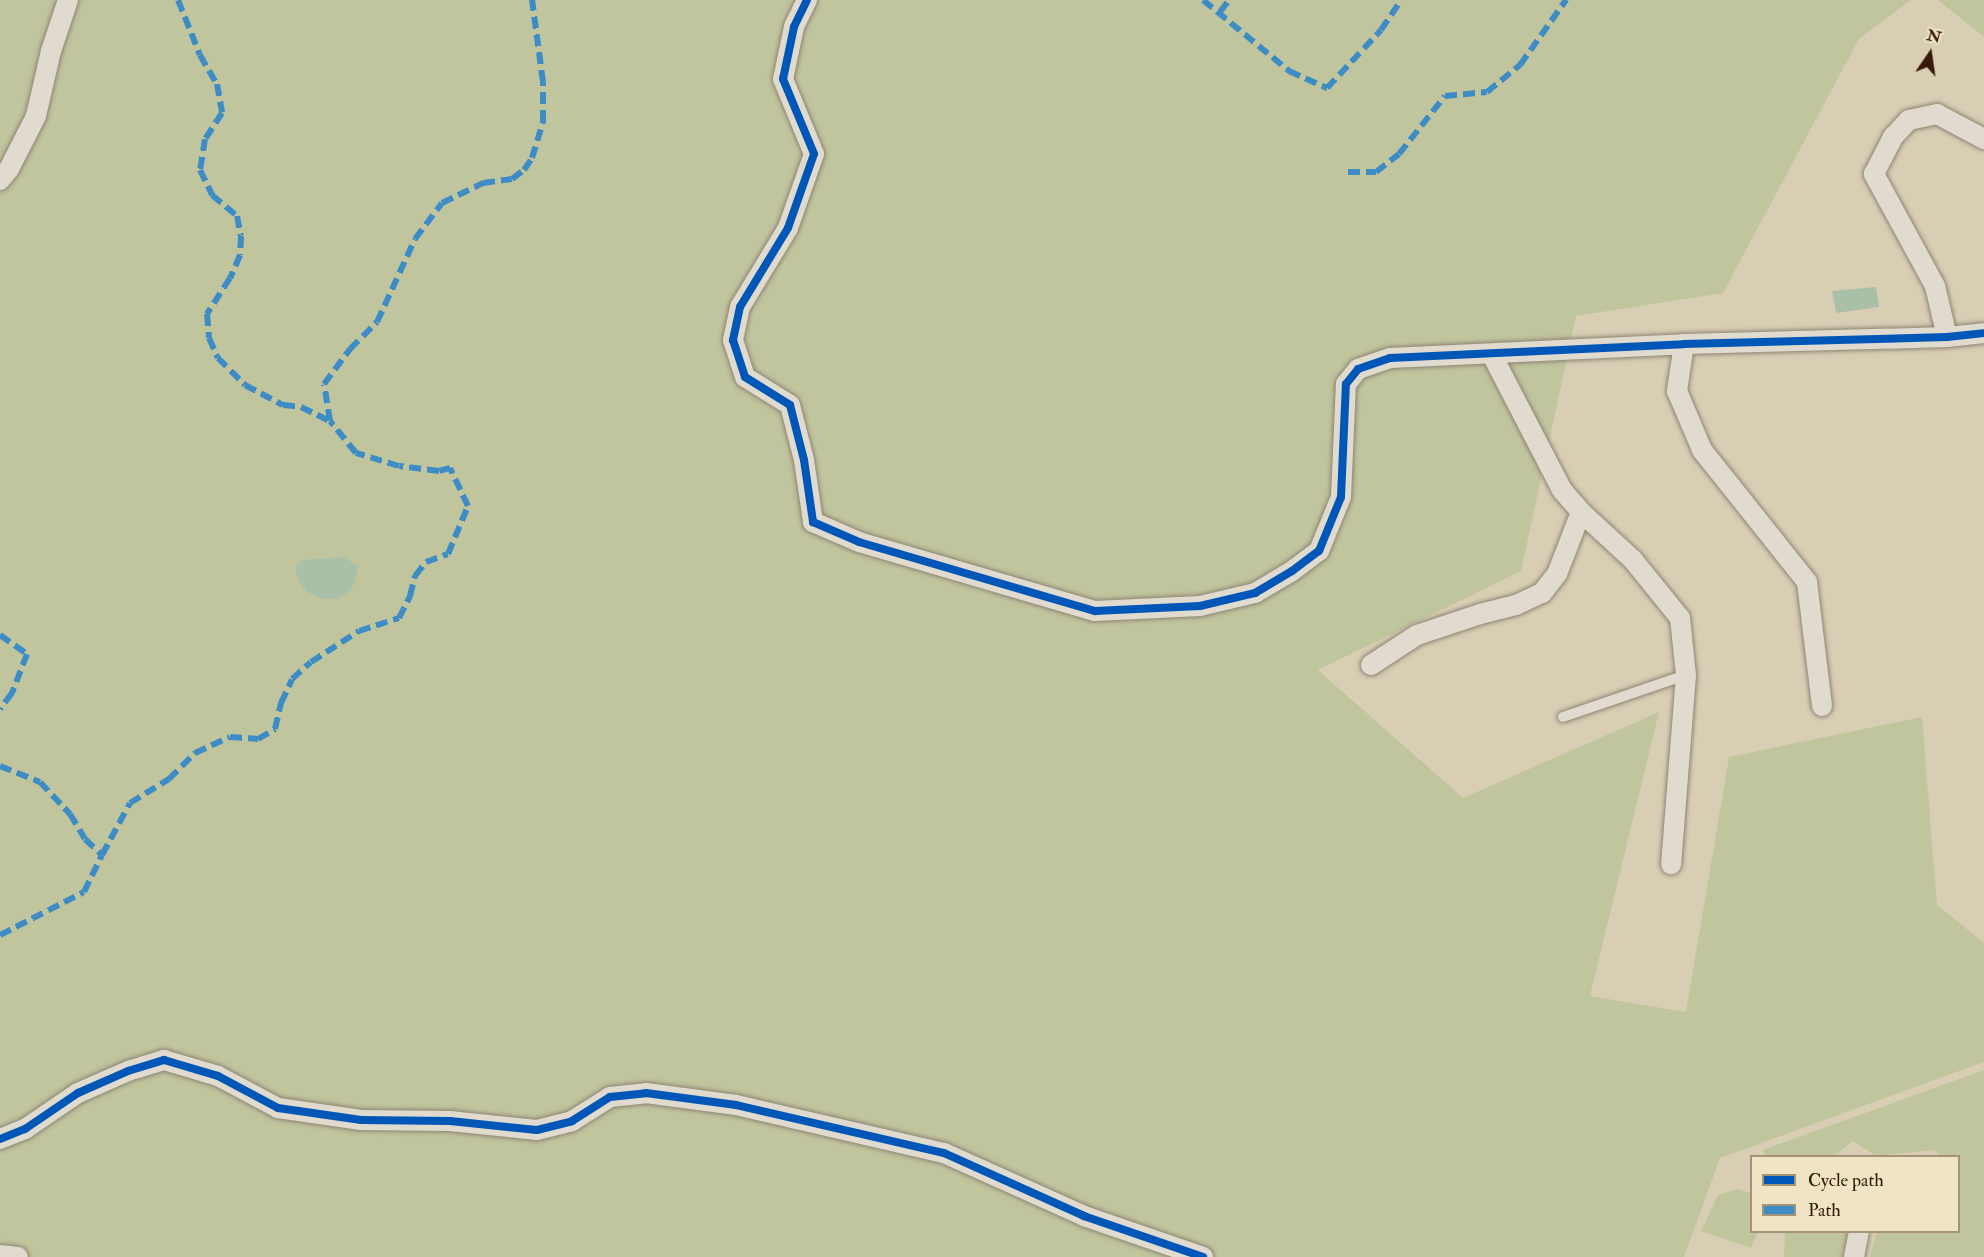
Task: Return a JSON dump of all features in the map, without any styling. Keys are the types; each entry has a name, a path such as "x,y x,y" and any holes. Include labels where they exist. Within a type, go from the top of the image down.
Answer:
{"street":[{"path":"0,180 9,169 36,116 51,51 68,0"},
{"path":"807,0 794,27 783,79 814,154 788,228 740,307 733,340 745,377 790,405 804,460 813,522 859,542 1095,611 1200,606 1244,596 1255,593 1292,571 1319,551 1341,497 1346,384 1358,369 1390,358 1492,355 1684,344 1947,337 1984,333"},
{"path":"1947,337 1935,286 1874,174 1893,137 1909,120 1937,114 1984,139"},
{"path":"1684,344 1677,391 1702,450 1807,582 1822,706"},
{"path":"1492,355 1562,490 1581,512 1634,560 1680,618 1686,675 1671,864"},
{"path":"1371,665 1417,635 1480,614 1516,605 1542,593 1557,574 1581,512"},
{"path":"0,1139 25,1129 78,1093 128,1071 164,1060 218,1076 278,1108 361,1120 450,1121 537,1130 572,1121 610,1097 646,1093 736,1105 944,1154 1084,1216 1203,1257"},
{"path":"1854,1257 1859,1233"},
{"path":"0,1255 18,1257"}],"lane":[{"path":"1563,717 1686,675"}],"shaded area":[{"path":"0,0 1911,0 1859,39 1723,293 1576,316 1521,571 1318,670 1463,798 1659,712 1590,996 1686,1012 1729,757 1922,717 1937,905 1984,943 1984,1062 1720,1158 1684,1257 0,1257"},
{"path":"1938,0 1984,0 1984,37"},
{"path":"1876,287 1879,307 1836,313 1832,291"},
{"path":"345,557 358,567 352,589 338,599 325,599 307,592 298,580 295,567 302,560"},
{"path":"1984,1070 1984,1257 1870,1257 1877,1233 1960,1233 1960,1155 1938,1155 1934,1150 1874,1155 1853,1141 1835,1155 1766,1155 1763,1150"},
{"path":"1738,1189 1750,1193 1750,1233 1758,1233 1751,1248 1701,1231 1718,1195"},
{"path":"1785,1233 1848,1233 1843,1257 1784,1257"}],"marked path":[{"path":"178,0 200,55 217,84 222,113 205,139 200,170 212,195 237,216 241,236 240,255 230,278 207,314 209,338 218,358 245,385 283,405 301,407 330,421"},
{"path":"0,766 40,782 70,814 85,839 102,855 130,803 169,779 195,753 230,737 258,739 275,729 281,703 292,679 311,662 359,631 399,618 410,596 415,576 426,562 448,554 468,506 450,468 439,471 399,466 356,453 330,421 324,384 350,349 377,322 415,239 442,203 483,183 512,179 524,170 532,158 543,122 543,82 532,0"},
{"path":"1203,0 1289,71 1327,88 1381,30 1401,0"},
{"path":"1220,12 1229,0"},
{"path":"1348,172 1376,172 1399,154 1445,96 1487,92 1520,65 1566,0"},
{"path":"0,635 27,654 12,693 0,709"},
{"path":"0,935 84,892 102,855"}],"cycle path":[{"path":"807,0 794,27 783,79 814,154 788,228 740,307 733,340 745,377 790,405 804,460 813,522 859,542 1095,611 1200,606 1255,593 1292,571 1319,551 1341,497 1346,384 1358,369 1390,358 1684,344 1947,337 1984,333"},
{"path":"0,1139 25,1129 78,1093 128,1071 164,1060 218,1076 278,1108 361,1120 450,1121 537,1130 572,1121 610,1097 646,1093 736,1105 944,1153 1084,1216 1203,1257"}]}
